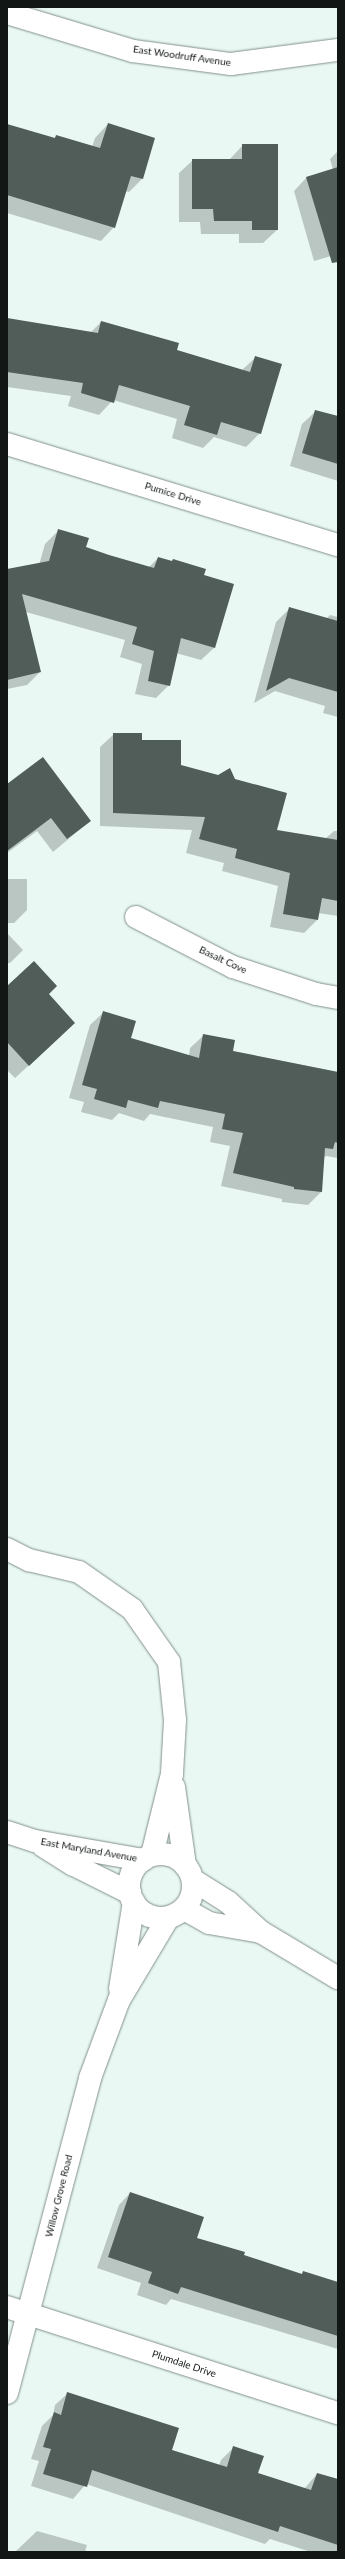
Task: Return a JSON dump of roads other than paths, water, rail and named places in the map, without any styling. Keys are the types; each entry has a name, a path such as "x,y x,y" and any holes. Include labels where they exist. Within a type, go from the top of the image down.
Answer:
{"street":[{"name":"East Woodruff Avenue","path":"7,12 134,51 231,64 338,50"},
{"name":"Pumice Drive","path":"7,444 338,545"},
{"name":"Basalt Cove","path":"136,917 233,967 316,994 338,998"},
{"path":"7,1549 29,1560 79,1572 132,1609 169,1662 175,1720 172,1774 192,1896 176,1913"},
{"path":"147,1858 172,1774"},
{"name":"East Maryland Avenue","path":"7,1832 35,1841 147,1858 170,1856 189,1873 228,1902 261,1932 338,1978"},
{"name":"East Maryland Avenue","path":"35,1841 132,1898 148,1916 176,1913 209,1923 261,1932"},
{"name":"East Maryland Avenue","path":"132,1898 131,1875 147,1858"},
{"name":"Willow Grove Road","path":"7,2393 29,2315 90,2078 118,2000 132,1898"},
{"name":"Willow Grove Road","path":"118,2000 176,1913"},
{"name":"Plumdale Drive","path":"7,2307 338,2413"}]}
